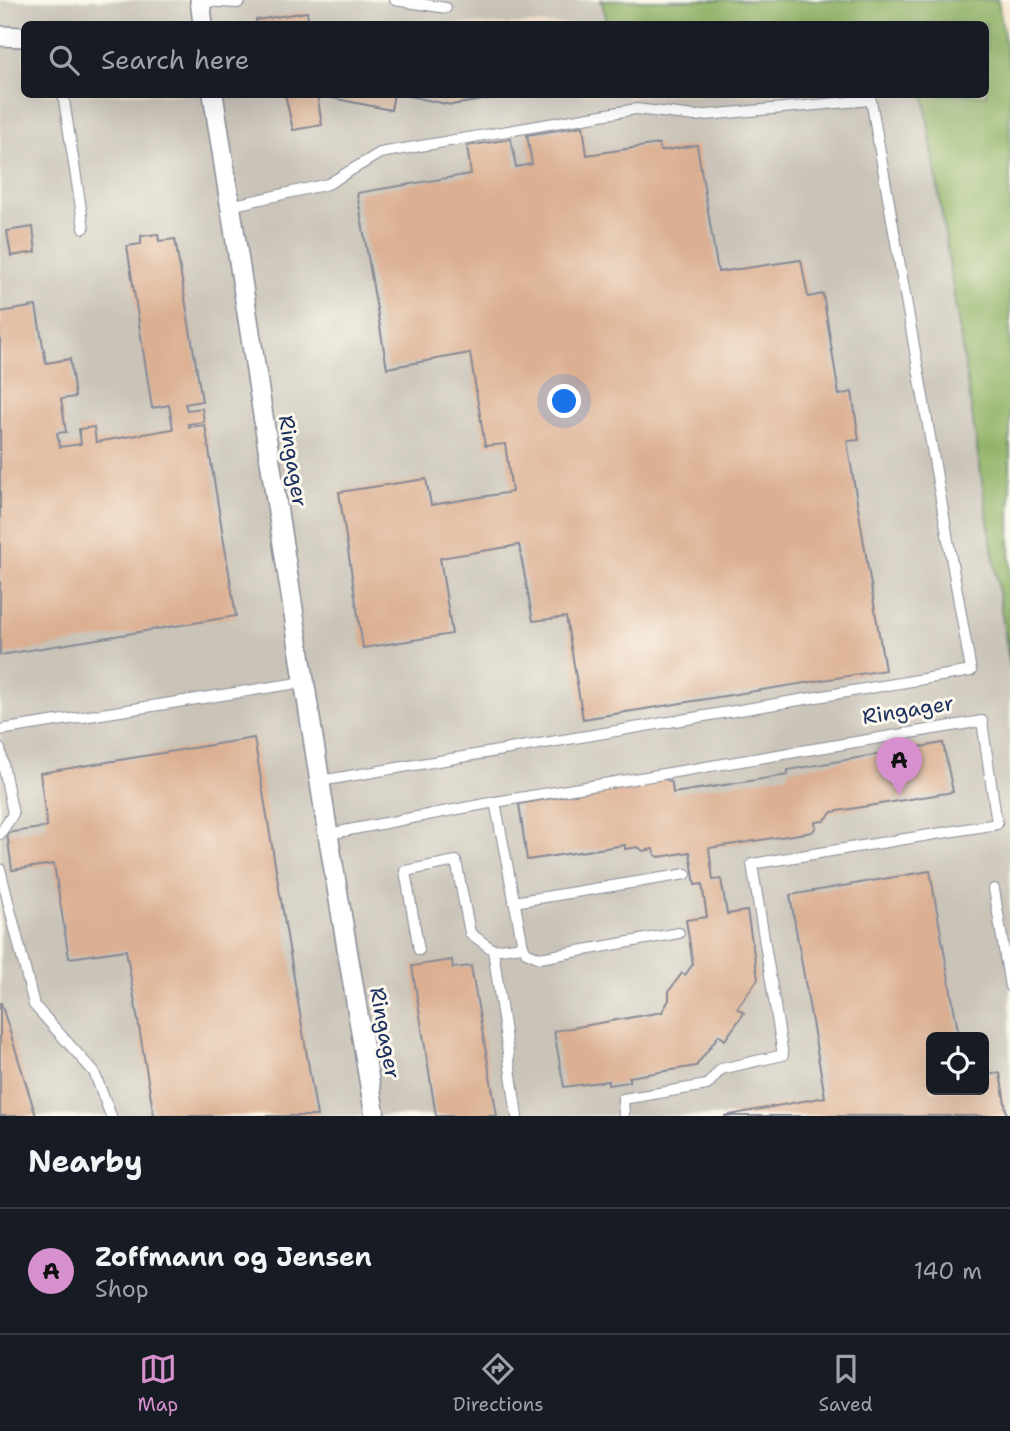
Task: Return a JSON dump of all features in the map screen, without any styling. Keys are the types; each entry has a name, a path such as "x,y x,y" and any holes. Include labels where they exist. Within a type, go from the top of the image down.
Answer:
{"street":[{"path":"201,1 203,21"},
{"path":"0,36 21,37"},
{"name":"Ringager","path":"214,98 328,834 375,1116"}],"lane":[{"path":"201,1 238,3 241,0"},
{"path":"395,0 446,8"},
{"path":"64,98 84,228"},
{"path":"230,206 328,184 380,153 636,109 695,116 872,100 971,671 320,780"},
{"path":"0,730 304,682"},
{"name":"Ringager","path":"328,834 495,802 982,721 997,824 752,864 783,1055 721,1069 707,1084 624,1099 624,1116"},
{"path":"0,749 13,814 0,834"},
{"path":"495,802 526,952 540,958 679,933"},
{"path":"419,950 405,871 456,861 470,933 493,950 523,946"},
{"path":"0,869 34,1004 94,1072 111,1116"},
{"path":"514,902 686,874"},
{"path":"994,889 1010,988"},
{"path":"493,950 517,1116"}],"shaded area":[{"path":"0,0 601,0 607,21 21,21 21,98 924,98 1010,667 1010,1116 0,1116"}],"green space":[{"path":"601,0 998,0 1010,72 1010,667 924,98 989,98 989,21 607,21"}],"building":[{"path":"307,12 308,21 256,21"},
{"path":"286,98 318,98 322,125 293,130"},
{"path":"332,98 393,98 391,110"},
{"path":"418,98 496,98 451,105"},
{"path":"583,126 587,155 659,144 660,151 697,145 718,272 801,260 808,297 823,294 839,395 852,392 859,440 847,441 885,670 583,719 566,617 533,621 519,545 440,558 452,634 363,648 339,492 426,479 431,505 512,492 505,444 485,446 470,353 387,368 357,193 471,174 467,146 511,139 516,167 532,164 527,135"},
{"path":"33,227 36,252 11,256 7,231"},
{"path":"158,234 159,241 175,239 202,401 185,404 187,410 202,408 204,422 188,424 189,427 205,425 236,616 0,655 0,312 36,306 46,363 70,359 75,397 61,399 66,432 57,433 60,447 81,444 79,429 94,427 96,442 173,429 169,405 152,408 127,246 141,244 141,236"},
{"path":"254,738 317,1116 154,1116 126,950 69,958 54,864 12,870 7,833 47,827 40,773"},
{"path":"943,743 953,792 832,812 824,821 815,822 816,827 812,832 709,848 713,880 721,879 727,914 747,911 758,979 737,1008 744,1013 725,1040 719,1035 696,1066 629,1077 629,1082 608,1085 608,1081 564,1087 554,1031 662,1012 669,1000 669,991 682,973 685,975 693,964 686,920 707,917 702,884 695,885 690,852 659,857 653,849 625,849 625,845 527,860 519,804 664,778 672,783 673,793 788,775 788,770"},
{"path":"930,871 958,1032 926,1032 926,1095 989,1095 989,1074 1000,1073 1007,1116 724,1116 825,1097 790,895"},
{"path":"452,960 453,968 471,966 497,1116 436,1116 412,966"},
{"path":"1,1003 36,1116 0,1116"}],"place":[{"name":"Zoffmann og Jensen","path":"899,795"}]}
